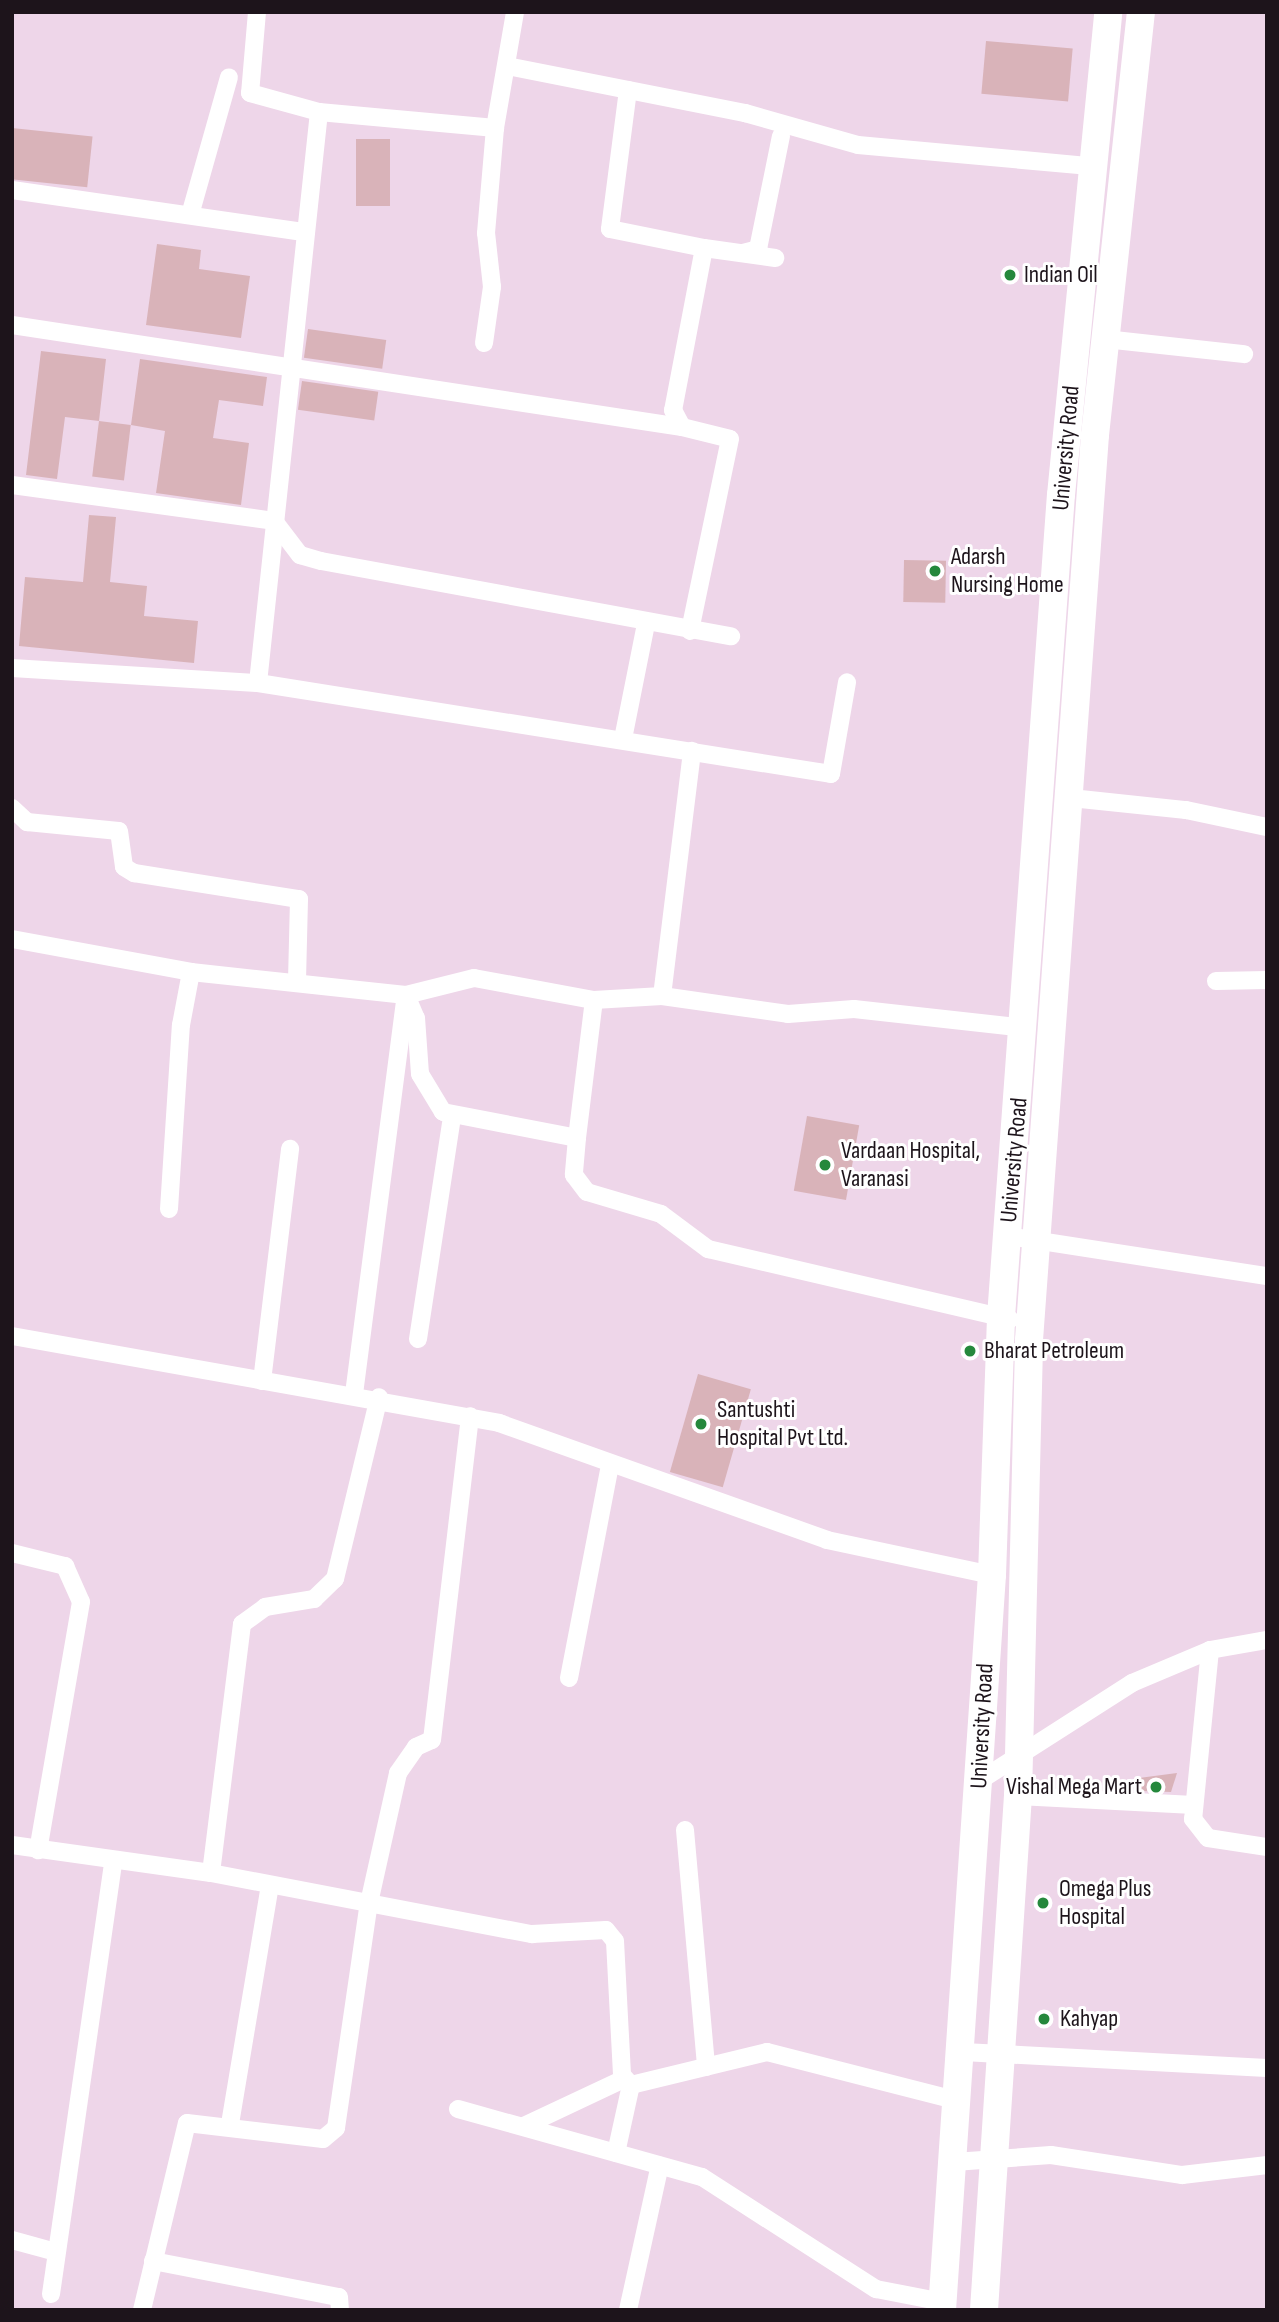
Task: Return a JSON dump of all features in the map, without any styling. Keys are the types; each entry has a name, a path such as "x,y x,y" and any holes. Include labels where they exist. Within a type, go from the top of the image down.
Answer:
{"main road":[{"name":"University Road","path":"943,2306 963,2052 992,1575 1001,1317 1026,1028 1090,166 1108,12"},
{"path":"984,2310 1018,1796 1031,1323 1105,339 1141,12"}],"street":[{"path":"257,12 250,93 319,112 495,128"},
{"path":"484,343 492,287 486,233 495,128 515,12"},
{"path":"507,66 745,113 858,145 1090,166"},
{"path":"190,215 229,77"},
{"path":"628,90 610,229 704,248 775,258"},
{"path":"258,683 288,367 319,112"},
{"path":"743,253 758,249 781,136"},
{"path":"12,190 305,232"},
{"path":"682,427 673,410 704,248"},
{"path":"12,325 723,434 731,449 690,631"},
{"path":"1105,339 1244,354"},
{"path":"12,485 274,522 300,555 321,561 646,624 731,636"},
{"path":"623,739 646,624"},
{"path":"12,668 258,683 831,774 847,682"},
{"path":"662,996 692,751"},
{"path":"1071,798 1186,810 1267,827"},
{"path":"12,808 27,822 120,831 124,867 134,873 299,899 298,979"},
{"path":"12,939 191,972 298,979 406,995 474,978 594,1000 662,996 788,1014 854,1009 1026,1028"},
{"path":"169,1209 181,1025 191,972"},
{"path":"1216,981 1267,980"},
{"path":"406,995 416,1018 420,1074 452,1118 418,1339"},
{"path":"354,1394 406,995"},
{"path":"594,1000 577,1138 578,1186 661,1214 697,1245 1031,1323"},
{"path":"452,1118 577,1138"},
{"path":"262,1381 290,1149"},
{"path":"1008,1236 1267,1276"},
{"path":"12,1336 262,1381 379,1397 470,1416 827,1540 992,1575"},
{"path":"211,1873 242,1624 265,1607 314,1599 335,1579 379,1397"},
{"path":"142,2310 184,2126 197,2120 323,2139 333,2134 369,1903 398,1773 416,1747 432,1740 470,1416"},
{"path":"569,1678 610,1466"},
{"path":"12,1553 65,1566 81,1602 38,1850"},
{"path":"979,1781 1132,1683 1210,1650 1267,1640"},
{"path":"1210,1650 1193,1819 1208,1838 1267,1847"},
{"path":"1018,1796 1194,1805"},
{"path":"684,1830 706,2067"},
{"path":"12,1845 113,1862 211,1873 532,1934 610,1932 628,2082 617,2152"},
{"path":"51,2294 113,1862"},
{"path":"230,2124 270,1885"},
{"path":"524,2126 628,2082 767,2052 959,2101"},
{"path":"963,2052 1267,2067"},
{"path":"458,2109 702,2177 876,2289 943,2306"},
{"path":"954,2162 1051,2155 1182,2175 1267,2165"},
{"path":"628,2310 660,2165"},
{"path":"12,2239 56,2252"},
{"path":"153,2261 340,2297 340,2310"}],"building":[{"path":"986,41 1073,49 1068,101 981,94"},
{"path":"12,128 93,136 87,187 12,179"},
{"path":"356,139 390,139 390,206 356,206"},
{"path":"157,244 201,250 199,269 250,276 241,338 146,325"},
{"path":"308,329 386,340 382,369 304,358"},
{"path":"41,351 106,359 99,421 65,417 57,479 26,475"},
{"path":"140,359 267,377 263,406 219,400 213,438 249,443 241,505 156,493 165,431 131,425"},
{"path":"302,381 378,392 374,420 298,410"},
{"path":"99,421 131,425 124,480 92,477"},
{"path":"89,515 116,517 110,582 147,586 144,616 198,621 194,663 19,646 25,577 83,582"},
{"path":"904,560 946,561 945,603 903,602"},
{"path":"807,1116 859,1125 846,1200 794,1191"},
{"path":"698,1374 751,1389 723,1487 670,1472"},
{"name":"Vishal Mega Mart","path":"1177,1773 1171,1792 1141,1791 1139,1778"}],"place":[{"name":"Indian Oil","path":"1010,275"},
{"name":"Adarsh Nursing Home","path":"935,571"},
{"name":"Vardaan Hospital, Varanasi","path":"825,1165"},
{"name":"Bharat Petroleum","path":"970,1351"},
{"name":"Santushti Hospital Pvt Ltd.","path":"701,1424"},
{"name":"Vishal Mega Mart","path":"1156,1787"},
{"name":"Omega Plus Hospital","path":"1043,1903"},
{"name":"Kahyap","path":"1044,2019"}]}
